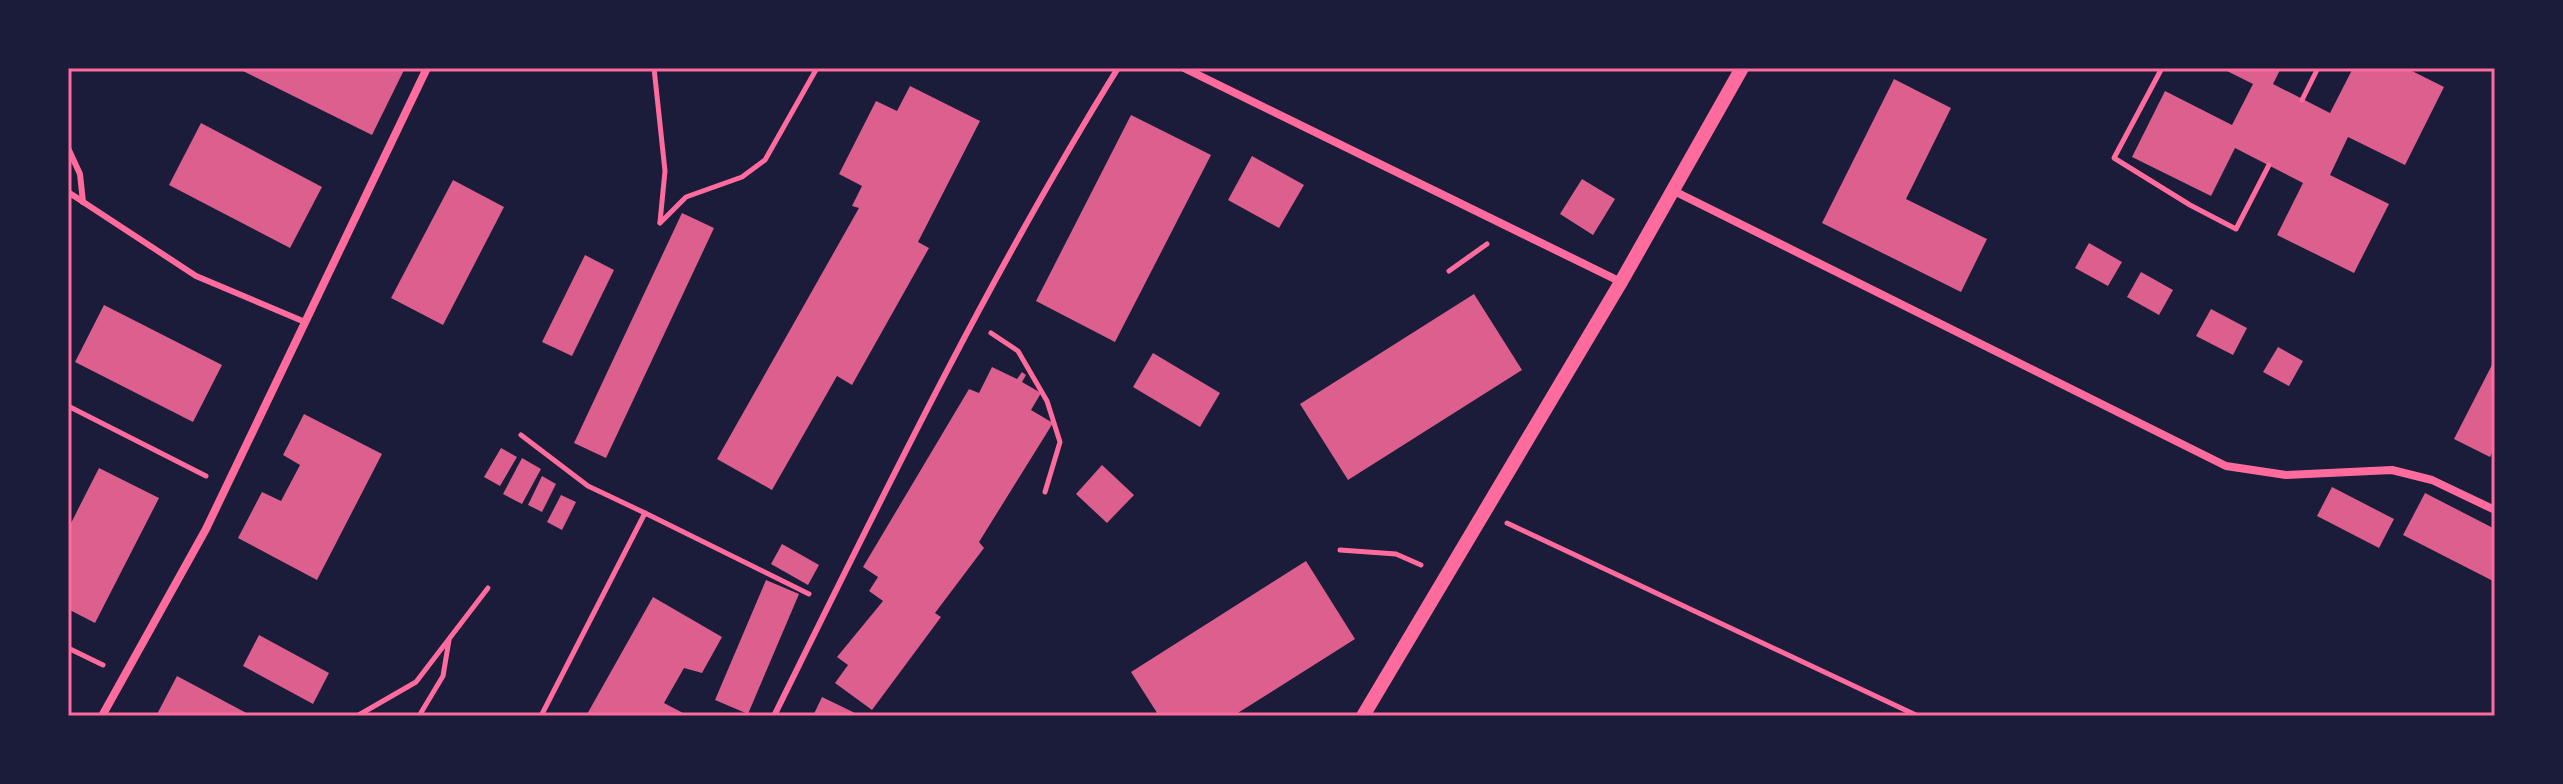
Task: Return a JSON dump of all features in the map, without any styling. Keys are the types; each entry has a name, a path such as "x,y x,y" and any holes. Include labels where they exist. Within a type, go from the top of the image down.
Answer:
{"street":[{"path":"102,716 226,486 427,68"},
{"path":"1184,68 1621,282"},
{"path":"1363,716 1621,282 1742,68"},
{"path":"1674,191 2226,466 2286,475 2392,470 2432,480 2493,506"}],"lane":[{"path":"774,716 886,488 974,322 1046,190 1118,68"},
{"path":"68,148 80,174 83,203"},
{"path":"68,192 196,276 305,322"}],"path":[{"path":"654,68 665,171 660,223 686,197 742,177 765,160 817,68"},
{"path":"2162,68 2114,158 2236,229 2269,165"},
{"path":"2302,100 2318,68"},
{"path":"1449,271 1483,249 1503,224"},
{"path":"974,322 1018,351 1047,401 1060,442 1045,492"},
{"path":"68,406 226,486"},
{"path":"521,435 588,486 829,604"},
{"path":"541,716 645,513"},
{"path":"1484,513 1918,716"},
{"path":"1340,550 1396,554 1447,576"},
{"path":"357,716 416,682 488,588"},
{"path":"419,716 443,676 449,639"},
{"path":"68,648 124,676"}],"building":[{"path":"237,68 405,68 372,135"},
{"path":"2221,68 2281,68 2273,84 2330,113 2353,68 2406,68 2444,87 2405,165 2348,137 2330,175 2389,204 2354,273 2277,235 2303,183 2235,148 2211,196 2132,157 2165,91 2232,125 2253,84"},
{"path":"1894,79 1951,108 1906,199 1987,239 1961,292 1822,223"},
{"path":"910,86 980,121 918,242 929,248 852,385 837,376 772,490 717,459 859,208 852,206 862,186 839,174 876,101 897,111"},
{"path":"1131,115 1211,155 1115,342 1036,301"},
{"path":"201,123 322,187 290,248 169,185"},
{"path":"1252,156 1304,185 1279,228 1228,200"},
{"path":"1582,179 1615,199 1593,235 1560,214"},
{"path":"453,180 504,207 443,325 391,298"},
{"path":"682,213 714,228 606,458 574,443"},
{"path":"2089,243 2122,262 2108,286 2075,268"},
{"path":"585,255 614,270 572,356 542,342"},
{"path":"2141,272 2173,290 2159,315 2127,297"},
{"path":"1474,294 1522,370 1348,480 1300,404"},
{"path":"104,305 222,365 193,422 75,362"},
{"path":"2211,309 2247,328 2233,355 2196,336"},
{"path":"2278,347 2303,361 2289,386 2263,372"},
{"path":"1153,353 1220,393 1200,427 1133,387"},
{"path":"2495,359 2495,447 2490,457 2454,439"},
{"path":"992,367 1017,379 1022,372 1026,375 1022,382 1041,393 1031,410 1053,423 979,542 984,548 935,613 941,617 872,710 835,683 848,665 837,657 883,601 869,591 878,577 863,567 969,389 979,393"},
{"path":"304,414 382,454 317,580 238,538 262,492 281,501 300,465 283,455"},
{"path":"501,448 517,457 500,486 484,477"},
{"path":"522,458 541,469 522,504 503,494"},
{"path":"1102,465 1134,495 1107,523 1076,494"},
{"path":"99,468 159,498 95,623 68,609 68,529"},
{"path":"542,476 556,484 542,512 528,505"},
{"path":"2332,487 2394,519 2379,548 2317,516"},
{"path":"2425,493 2495,529 2495,582 2403,535"},
{"path":"561,495 576,502 562,530 547,522"},
{"path":"782,544 819,565 808,585 771,564"},
{"path":"1306,561 1355,639 1233,716 1159,716 1131,672"},
{"path":"766,580 799,594 748,714 715,700"},
{"path":"653,597 722,637 702,673 684,668 664,703 683,713 681,716 586,716"},
{"path":"259,635 329,673 313,704 243,666"},
{"path":"177,676 252,716 156,716"},
{"path":"822,697 855,713 853,716 813,716"}]}
